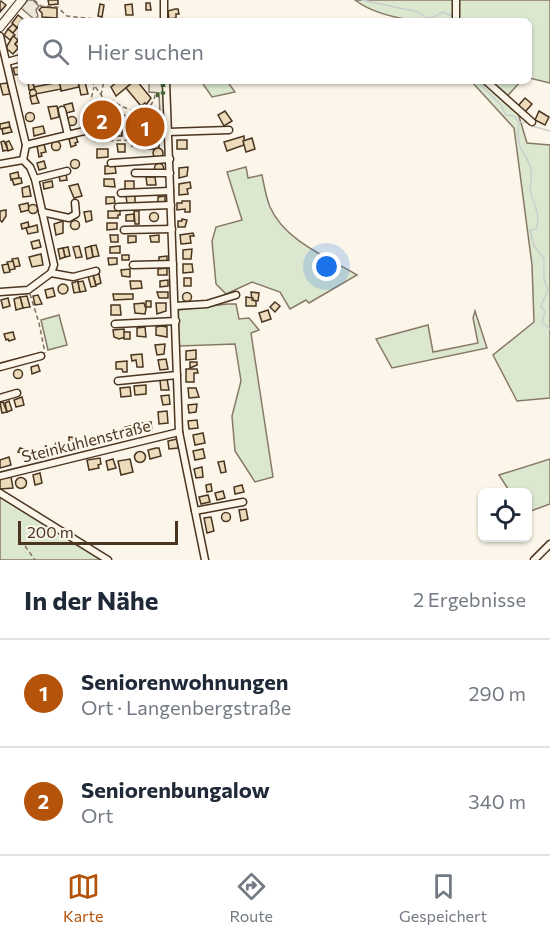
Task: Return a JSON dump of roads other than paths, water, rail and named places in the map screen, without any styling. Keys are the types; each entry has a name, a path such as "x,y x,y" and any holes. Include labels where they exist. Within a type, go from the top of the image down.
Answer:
{"main road":[{"path":"0,27 22,0"}],"street":[{"path":"164,0 164,18"},
{"path":"456,0 456,18"},
{"path":"0,36 26,145 23,160"},
{"path":"7,62 18,59"},
{"path":"166,84 178,432 205,560"},
{"path":"489,84 532,122"},
{"path":"62,111 68,135"},
{"path":"26,145 112,126 112,122"},
{"path":"168,132 229,130"},
{"path":"111,163 170,159"},
{"path":"0,164 23,160"},
{"path":"0,292 28,290 51,273 54,265 35,179 30,167 23,160"},
{"path":"35,179 67,171"},
{"path":"135,173 170,173"},
{"path":"121,193 171,191"},
{"path":"42,212 69,218 76,214 75,203"},
{"path":"118,207 171,205"},
{"path":"124,230 172,229"},
{"path":"133,265 173,264"},
{"path":"51,273 72,277 96,271"},
{"path":"175,306 207,304 236,296"},
{"path":"115,324 176,321"},
{"path":"0,367 41,356"},
{"path":"118,381 177,375"},
{"path":"0,398 17,393"},
{"name":"Steinkuhlenstraße","path":"0,476 178,432"},
{"path":"0,493 108,560"},
{"path":"195,511 243,502"},
{"path":"534,560 550,544"}],"waterway":[{"path":"362,0 418,12 426,18 443,12 452,16"},
{"path":"480,84 501,105 506,115 514,116 519,122 519,143 530,167 532,175 530,189 538,218 536,229 530,230 534,246 544,258 544,279 548,290 541,306 545,312 542,322 550,329"},
{"path":"519,122 528,123"},
{"path":"532,126 550,131"}],"place":[{"name":"Seniorenbungalow","path":"102,120"},
{"name":"Seniorenwohnungen","path":"145,127"}]}
